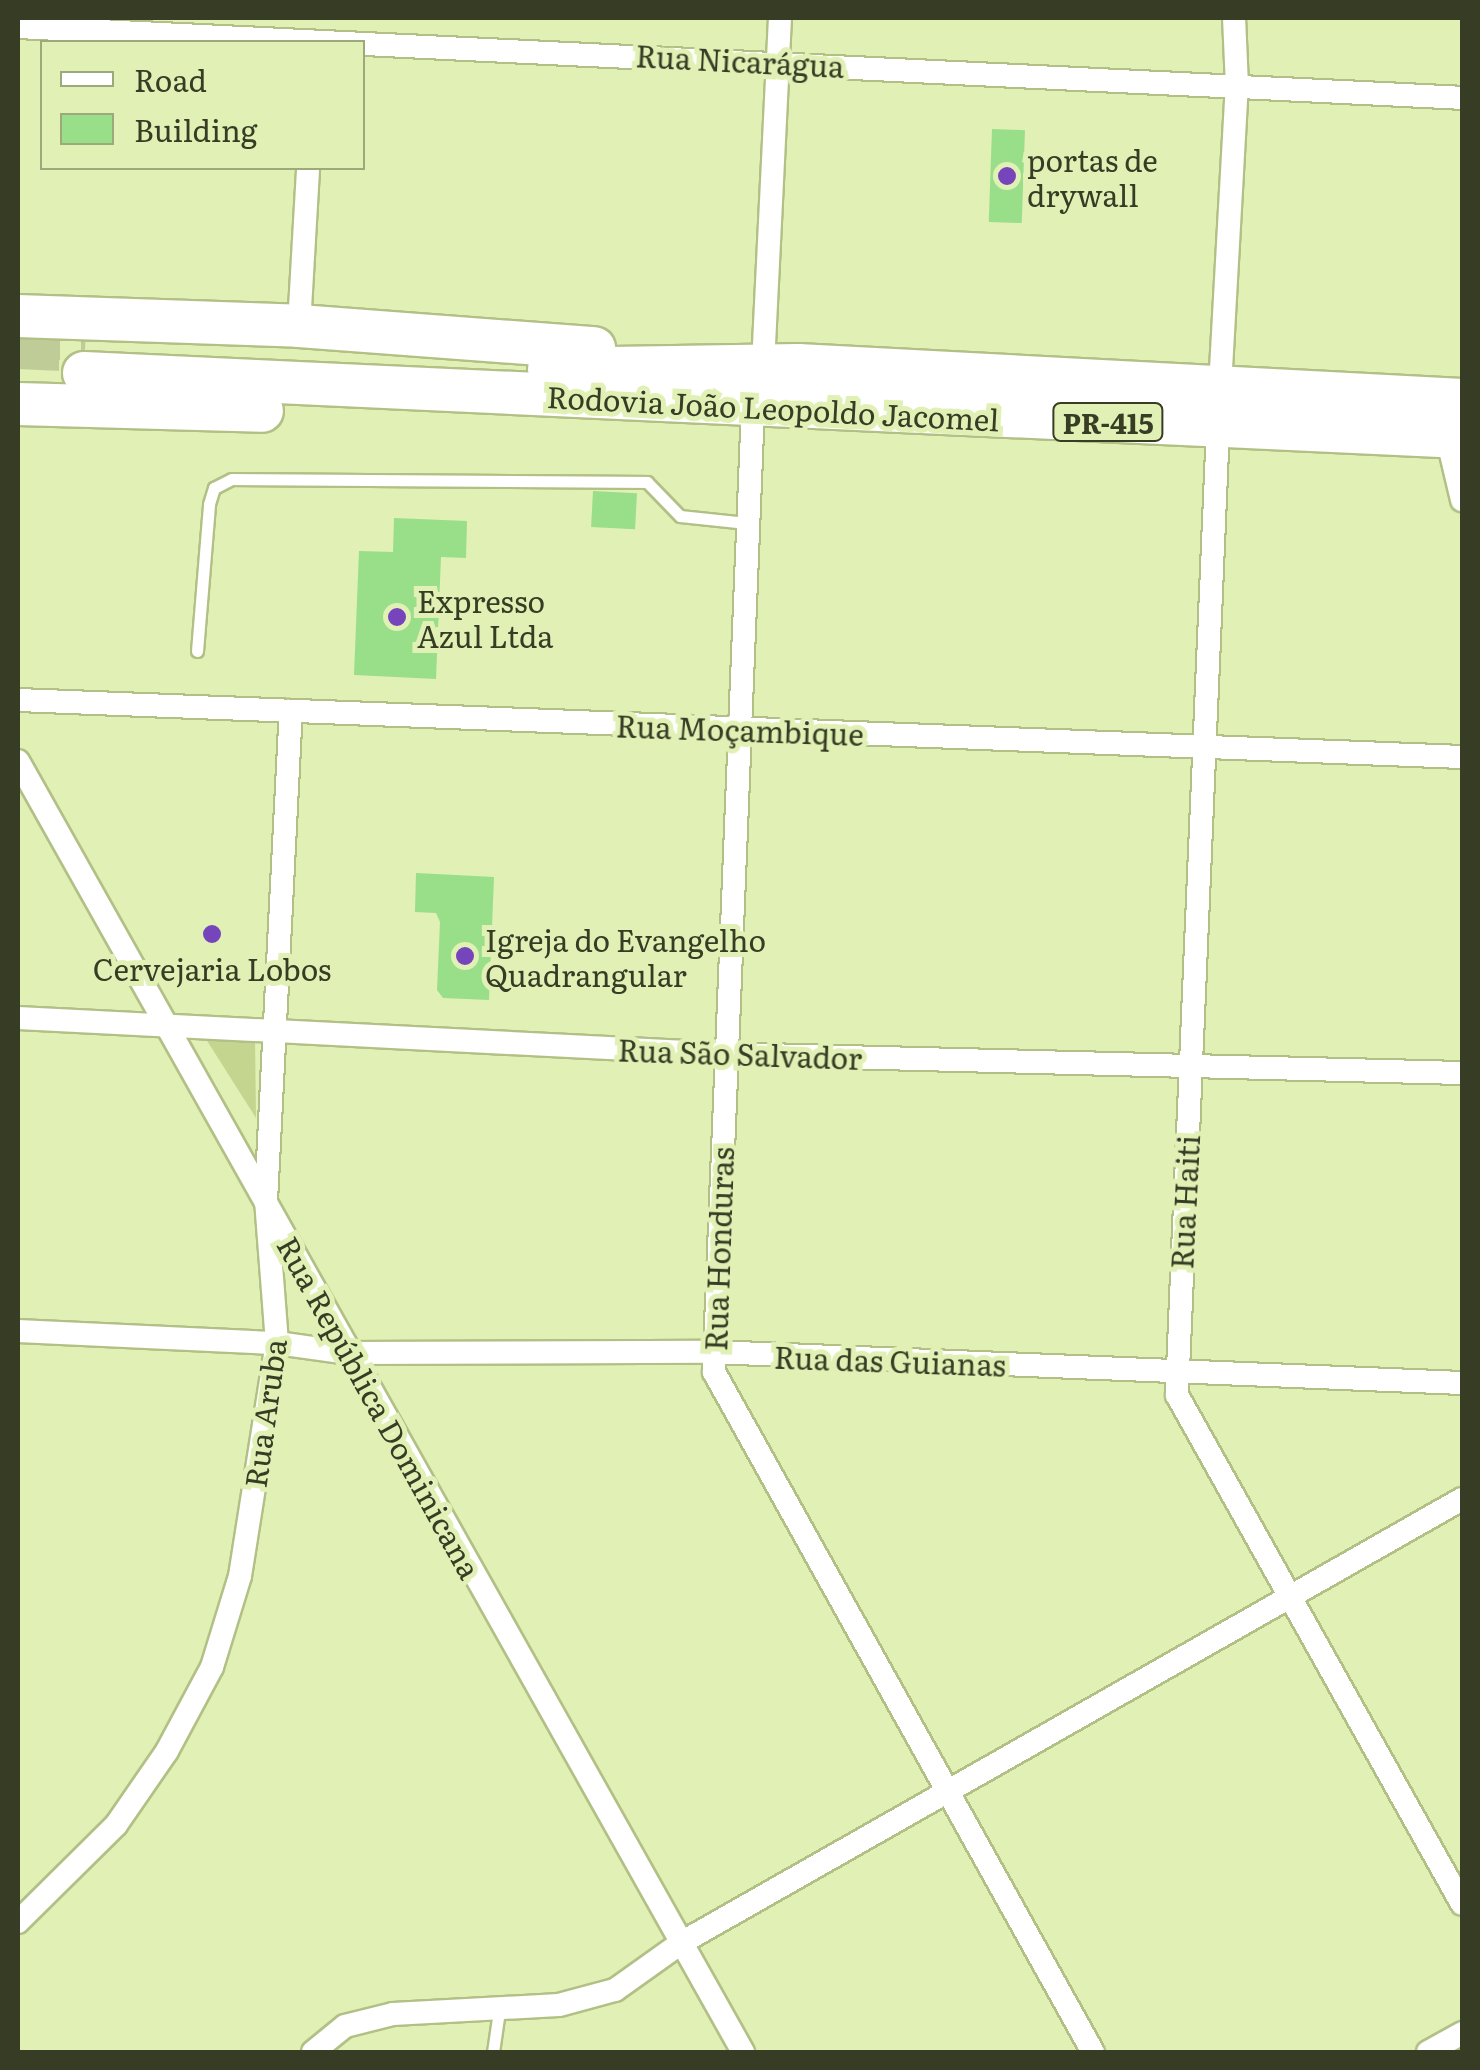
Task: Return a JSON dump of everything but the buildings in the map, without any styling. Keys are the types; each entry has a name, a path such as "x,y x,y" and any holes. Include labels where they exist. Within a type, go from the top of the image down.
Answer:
{"highway":[{"path":"18,316 299,326 763,365"},
{"name":"Rodovia João Leopoldo Jacomel","path":"1219,407 753,407 84,362 515,368 763,365 1457,425"},
{"path":"18,404 484,416 638,402"}],"street":[{"path":"763,365 780,18"},
{"name":"Rua Haiti","path":"1234,18 1237,86 1219,407 1176,1395 1462,1904"},
{"name":"Rua Nicarágua","path":"18,27 315,33 1462,98"},
{"path":"299,326 308,170"},
{"name":"Rua Honduras","path":"753,407 713,1352 723,1398 1093,2052"},
{"path":"1457,425 1462,500"},
{"name":"Rua Moçambique","path":"18,700 1462,756"},
{"name":"Rua Aruba","path":"18,1922 116,1825 167,1751 212,1667 240,1576 278,1343 266,1201 271,1031 292,711"},
{"name":"Rua República Dominicana","path":"18,761 163,1025 744,2052"},
{"name":"Rua São Salvador","path":"18,1018 726,1054 1462,1074"},
{"name":"Rua das Guianas","path":"18,1331 278,1343 349,1352 713,1352 1462,1383"},
{"path":"314,2052 345,2026 393,2014 499,2011 615,1990 680,1943 1462,1499"},
{"path":"1428,2052 1462,2033"}],"lane":[{"path":"197,651 208,504 214,488 232,479 647,482 680,516 746,523"},
{"path":"493,2052 499,2011"}],"green space":[{"path":"204,1036 255,1038 256,1118"}],"tunnel":[{"path":"18,348 85,351"}],"place":[{"name":"portas de drywall","path":"1007,176"},
{"name":"Expresso Azul Ltda","path":"397,617"},
{"name":"Cervejaria Lobos","path":"212,934"},
{"name":"Igreja do Evangelho Quadrangular","path":"465,956"}]}
